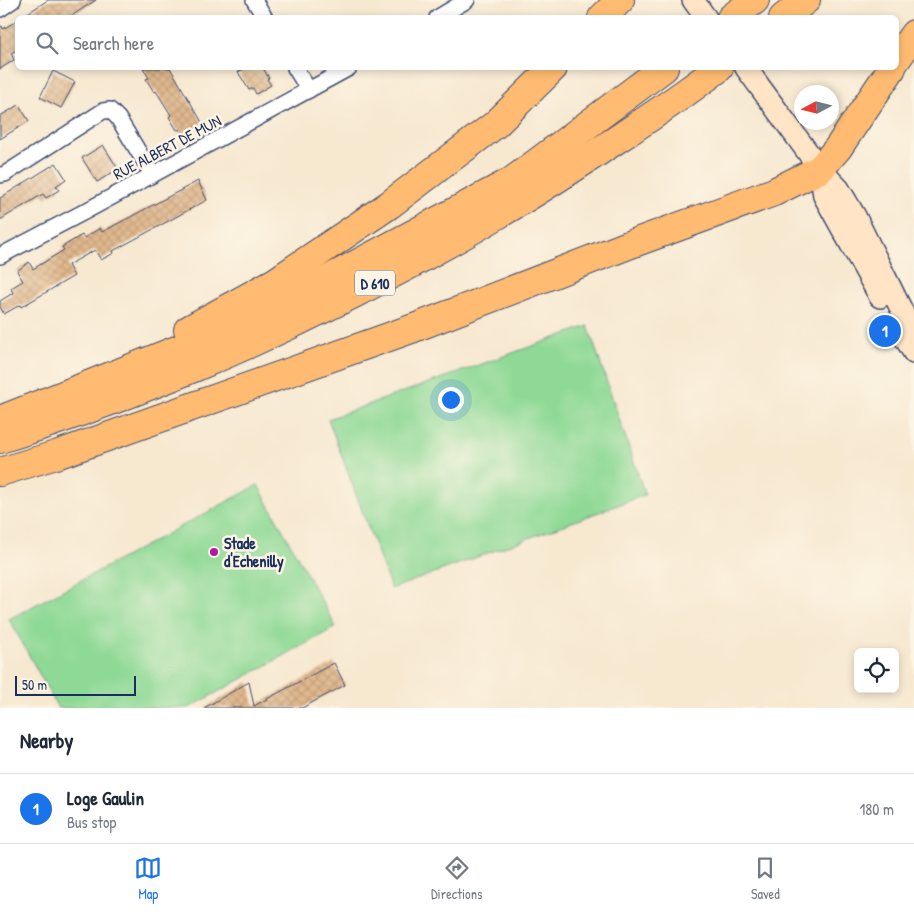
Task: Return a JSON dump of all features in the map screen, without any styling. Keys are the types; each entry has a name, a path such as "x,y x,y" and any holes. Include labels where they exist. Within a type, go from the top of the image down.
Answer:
{"highway":[{"path":"605,15 620,0"},
{"path":"735,15 754,0"},
{"path":"787,15 806,0"},
{"path":"899,56 914,34"},
{"path":"86,386 275,282 389,205 496,124 551,70"},
{"name":"D 610","path":"0,420 252,320 512,181 661,70"},
{"name":"D 610","path":"0,439 93,408 169,378 251,344 341,302 432,254 516,206 652,116 717,70"},
{"path":"0,472 68,451 414,328 632,244 774,192 820,169 838,148 891,70"}],"street":[{"path":"0,9 13,0"},
{"path":"254,0 263,15"},
{"path":"442,15 468,0"},
{"path":"296,70 309,90"},
{"name":"RUE ALBERT DE MUN","path":"0,256 345,70"},
{"path":"751,74 820,169 839,189 852,210 914,335"},
{"path":"0,175 5,174 103,111 110,110 118,118 152,174"},
{"path":"820,169 824,196 873,286 914,353"}],"green space":[{"path":"588,326 645,495 391,589 328,419"},
{"name":"Stade d'Echenilly","path":"258,485 336,627 189,708 58,708 9,619"}],"building":[{"path":"48,0 96,0 73,15 25,15"},
{"path":"15,22 15,51 11,53 14,60 0,69 0,27 2,26 3,29"},
{"path":"144,70 171,70 203,124 183,136 169,117 171,115 156,91 154,92 146,79 149,78"},
{"path":"242,70 264,70 271,85 256,94 253,88 249,90 238,72"},
{"path":"53,71 75,82 61,108 40,97"},
{"path":"19,105 29,121 0,139 0,116"},
{"path":"103,145 118,169 97,182 82,158"},
{"path":"56,163 66,179 56,186 59,190 46,198 43,194 0,220 0,198"},
{"path":"198,181 207,200 113,251 114,253 101,260 95,250 68,265 74,276 21,307 20,305 4,314 0,307 0,301 13,293 11,288 23,281 17,271 29,262 33,269 64,250 62,247 82,235 84,238 100,228 102,232"},
{"path":"334,663 345,685 302,708 204,708 249,682 254,706"}],"place":[{"name":"Loge Gaulin","path":"885,331"},
{"name":"Stade d'Echenilly","path":"214,552"}]}
